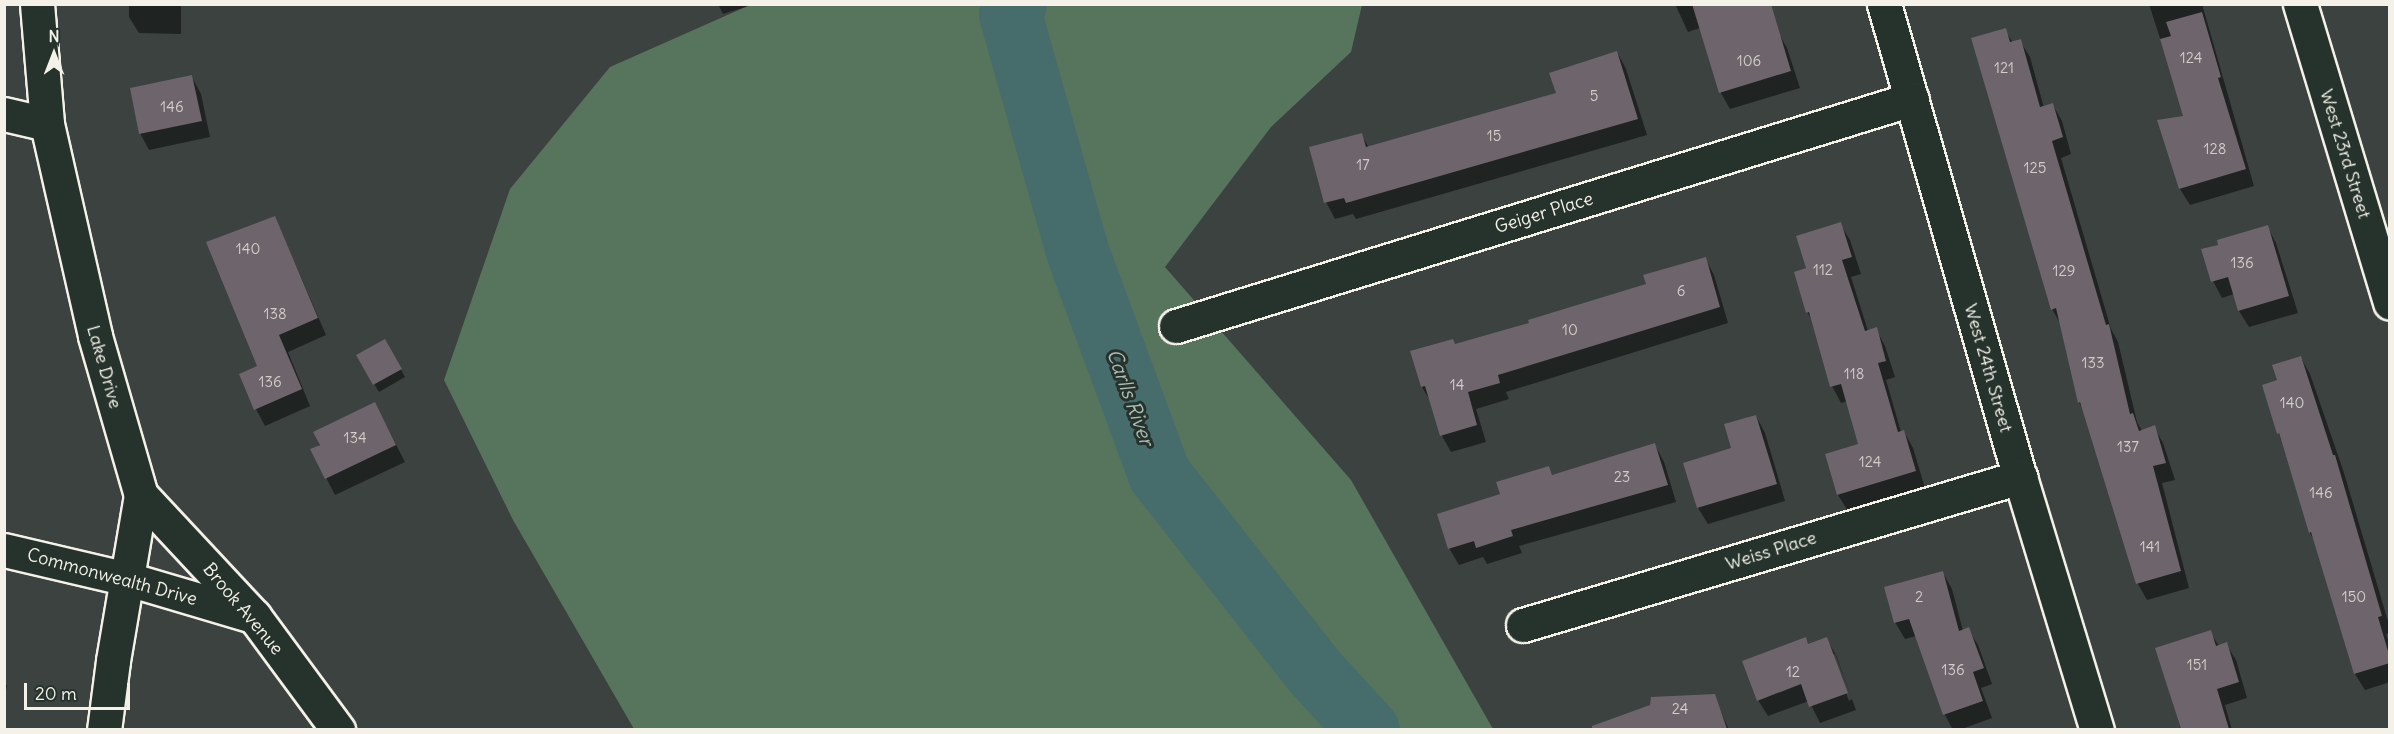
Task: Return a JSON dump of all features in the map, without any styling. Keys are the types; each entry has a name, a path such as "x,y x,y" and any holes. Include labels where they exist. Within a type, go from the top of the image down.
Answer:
{"street":[{"name":"Lake Drive","path":"37,4 46,124 94,336 141,495 104,729"},
{"name":"West 24th Street","path":"1884,4 2020,477 2097,729"},
{"name":"West 23rd Street","path":"2301,4 2390,303"},
{"name":"Geiger Place","path":"1176,326 1912,99"},
{"path":"4,114 46,124"},
{"name":"Weiss Place","path":"1523,625 2020,477"},
{"name":"Brook Avenue","path":"141,495 254,616 338,729"},
{"name":"Commonwealth Drive","path":"4,550 128,579 254,616"}],"green space":[{"path":"750,5 1362,5 1351,52 1271,127 1165,267 1351,480 1493,729 634,729 513,520 444,380 510,189 610,67"}],"building":[{"path":"1692,4 1771,4 1791,71 1719,93"},
{"path":"2202,12 2221,77 2218,78 2246,169 2179,189 2157,120 2183,116 2160,39 2171,36 2166,22"},
{"path":"2006,28 2010,42 2021,39 2040,107 2053,103 2063,137 2052,141 2106,325 2109,324 2130,414 2133,413 2139,431 2155,425 2166,463 2153,466 2181,571 2136,584 2080,402 2078,403 2056,308 2051,310 1971,38"},
{"path":"1617,51 1638,119 1346,203 1344,198 1324,203 1309,147 1362,133 1366,147 1556,93 1549,73"},
{"path":"192,75 202,121 139,134 130,88"},
{"path":"275,216 318,318 279,335 302,389 254,410 239,374 257,366 206,242"},
{"path":"1841,222 1852,257 1842,260 1865,331 1877,327 1886,361 1878,363 1898,432 1904,430 1916,471 1837,495 1825,454 1858,444 1841,384 1830,387 1809,312 1806,313 1794,272 1806,268 1796,236"},
{"path":"2268,225 2289,296 2238,311 2228,277 2211,282 2201,249 2218,245 2217,240"},
{"path":"1706,257 1720,307 1498,375 1500,383 1468,392 1477,425 1440,436 1425,386 1421,387 1410,351 1453,339 1455,344 1529,323 1528,320 1646,284 1643,275"},
{"path":"385,339 402,369 373,385 356,355"},
{"path":"2301,356 2333,455 2335,455 2382,616 2378,617 2390,658 2390,663 2354,674 2311,532 2309,533 2262,385 2277,380 2272,365"},
{"path":"375,402 396,445 325,479 310,449 320,445 313,432"},
{"path":"1756,415 1777,484 1697,508 1683,463 1731,448 1724,424"},
{"path":"1655,443 1668,485 1511,530 1513,536 1476,548 1474,541 1448,549 1437,514 1500,494 1496,482 1549,466 1552,475"},
{"path":"1943,571 1959,631 1969,627 1984,668 1973,672 1983,701 1943,715 1909,619 1894,623 1884,587"},
{"path":"2211,630 2216,646 2227,642 2239,682 2217,689 2229,729 2181,729 2155,648"},
{"path":"1806,637 1808,644 1827,637 1848,693 1809,707 1801,684 1757,701 1742,661"},
{"path":"1715,694 1727,729 1592,729 1592,726 1650,705 1651,697"}],"waterway":[{"name":"Carlls River","path":"1015,4 1010,14 1077,251 1159,474 1314,671 1368,730"}]}
